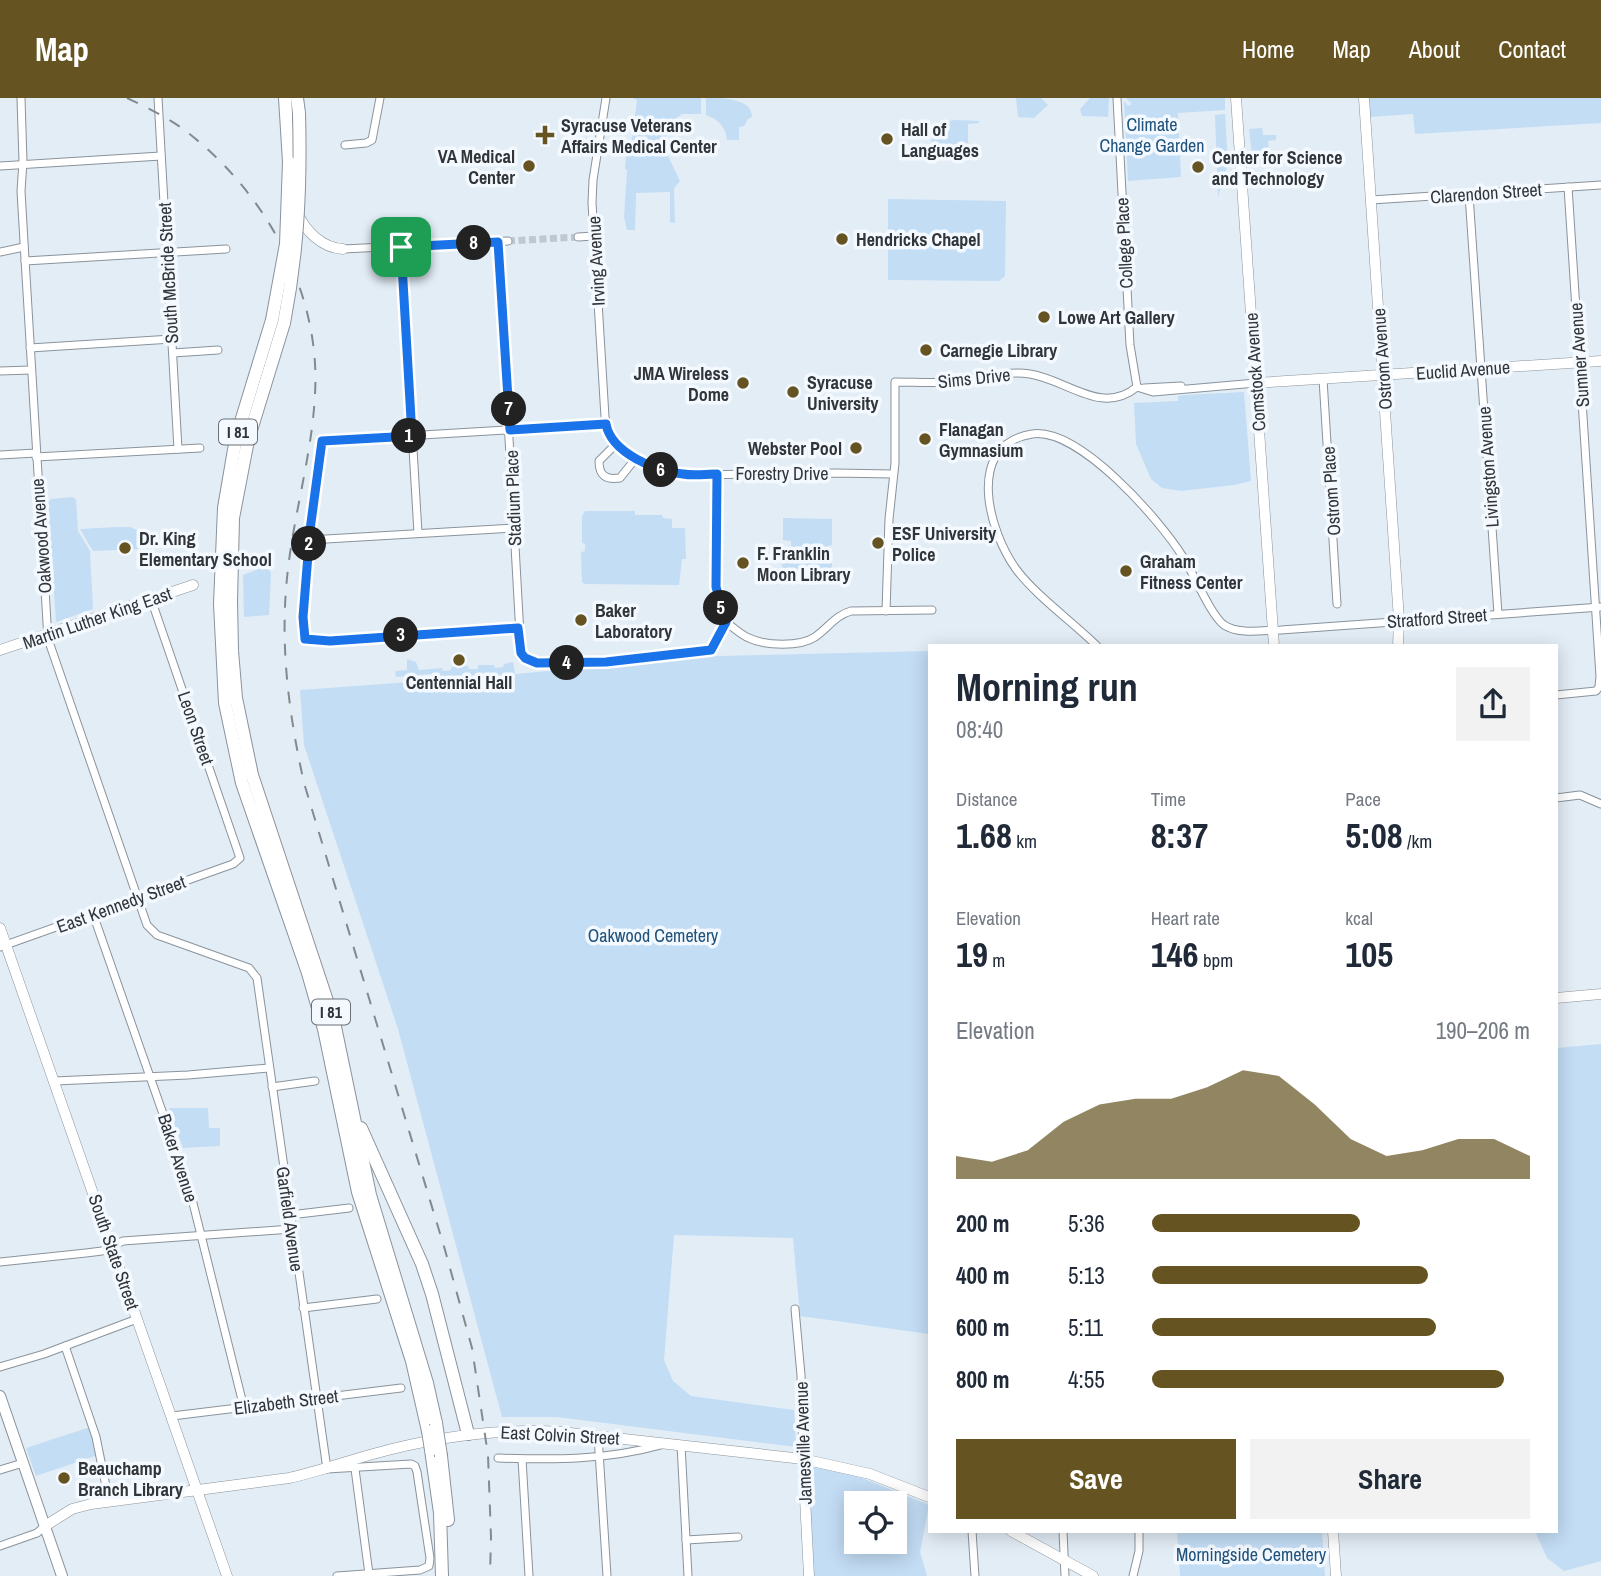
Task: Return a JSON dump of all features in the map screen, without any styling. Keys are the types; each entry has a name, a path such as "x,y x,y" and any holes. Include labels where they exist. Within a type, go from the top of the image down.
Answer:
{"highway":[{"name":"I 81","path":"278,321 288,219 289,162 285,98"},
{"name":"I 81","path":"296,98 299,113 300,204 295,265 248,440 226,547 225,703 240,773 308,973 333,1068 358,1192 432,1427"},
{"name":"I 81","path":"225,603 236,698 252,775 334,1022 370,1195 427,1383 436,1453 447,1500 451,1576"},
{"path":"353,1113 375,1154 422,1264 468,1434"},
{"name":"I 81","path":"436,1453 442,1576"}],"main road":[{"path":"0,1396 62,1576"}],"street":[{"name":"Oakwood Avenue","path":"21,98 24,247 47,634 147,925 157,935 252,970"},
{"name":"South McBride Street","path":"158,98 178,449"},
{"path":"296,98 295,195 298,215 322,243 343,249 508,241"},
{"path":"345,145 372,140 380,98"},
{"name":"Irving Avenue","path":"606,98 593,180 606,424"},
{"name":"College Place","path":"1117,98 1130,345 1140,387"},
{"name":"Comstock Avenue","path":"1236,98 1274,644"},
{"name":"Ostrom Avenue","path":"1364,98 1400,644"},
{"path":"0,166 161,156"},
{"name":"Clarendon Street","path":"1371,200 1601,185"},
{"name":"Sumner Avenue","path":"1558,695 1590,693 1599,687 1598,607 1568,187"},
{"name":"Livingston Avenue","path":"1469,195 1498,614"},
{"path":"578,237 594,236"},
{"name":"Stadium Place","path":"498,242 521,653 531,662 603,662 707,652 716,644 726,622"},
{"path":"0,251 24,247"},
{"path":"401,247 418,533"},
{"path":"25,261 226,249"},
{"path":"30,348 172,339"},
{"path":"173,353 218,350"},
{"name":"Euclid Avenue","path":"1140,387 1199,387 1601,361"},
{"path":"0,371 31,370"},
{"name":"Sims Drive","path":"893,474 895,382 935,383 1027,373 1055,380 1097,399 1124,395 1140,387"},
{"name":"Ostrom Place","path":"1323,379 1338,604"},
{"path":"518,628 330,641 305,639 303,617 309,540 322,441 606,424"},
{"name":"Forestry Drive","path":"606,424 610,436 636,458 685,475 893,474"},
{"name":"Stratford Street","path":"1095,644 1018,572 999,538 989,503 990,469 1002,449 1020,436 1052,435 1068,441 1089,455 1165,530 1197,579 1218,619 1233,629 1273,630 1598,607"},
{"path":"617,443 599,461 599,471 604,477 610,480 620,478 636,458"},
{"path":"0,455 200,448"},
{"path":"717,474 716,587 726,622 748,638 803,642 817,635 842,614 851,611 932,610"},
{"path":"886,611 893,474"},
{"path":"309,540 515,528"},
{"name":"Martin Luther King East","path":"0,650 193,585"},
{"name":"Leon Street","path":"151,599 240,858"},
{"path":"1558,798 1580,795 1601,804"},
{"name":"East Kennedy Street","path":"3,946 233,864 240,858"},
{"name":"Baker Avenue","path":"93,914 179,1154 244,1408"},
{"name":"South State Street","path":"0,928 3,946 55,1081 227,1576"},
{"name":"Garfield Avenue","path":"252,970 258,985 327,1469"},
{"path":"1558,998 1601,994"},
{"path":"55,1081 269,1068"},
{"path":"272,1087 315,1081"},
{"path":"290,1214 349,1208"},
{"path":"0,1262 86,1254 102,1251 123,1241 292,1229"},
{"path":"303,1308 377,1299"},
{"name":"Jamesville Avenue","path":"795,1309 801,1375 809,1576"},
{"path":"0,1367 137,1319"},
{"path":"65,1346 96,1437 109,1501"},
{"name":"Elizabeth Street","path":"172,1416 401,1388"},
{"name":"East Colvin Street","path":"45,1526 72,1509 109,1501 289,1478 372,1454 468,1434 522,1429 803,1459 846,1467 928,1497"},
{"path":"598,1436 607,1576"},
{"name":"East Colvin Street","path":"498,1458 599,1457 666,1443"},
{"path":"681,1445 688,1576"},
{"path":"372,1454 374,1468"},
{"path":"522,1459 529,1576"},
{"path":"0,1470 23,1463"},
{"name":"East Colvin Street","path":"327,1469 411,1464 415,1466 429,1566 420,1570 369,1574"},
{"path":"337,1576 369,1574 355,1469"},
{"path":"0,1546 37,1533 45,1526"},
{"path":"972,1533 975,1576"},
{"path":"1014,1533 1093,1576"},
{"path":"1063,1533 1065,1576"},
{"path":"1133,1576 1139,1551 1139,1533"},
{"path":"1333,1533 1336,1576"},
{"path":"686,1540 738,1537"}],"green space":[{"path":"633,98 701,98 701,114 682,114 666,127 668,156 680,181 674,188 675,223 670,222 670,192 636,193 635,230 627,230 624,217 625,169 626,156 630,156 637,100"},
{"path":"706,98 735,100 751,111 752,117 744,126 739,127 739,140 727,140 721,124 706,115"},
{"path":"1016,98 1041,98 1048,105 1034,118 1018,117"},
{"path":"1090,98 1109,98 1108,117 1082,116 1080,109"},
{"name":"Climate Change Garden","path":"1126,98 1225,98 1225,110 1178,113 1181,177 1128,181 1124,101 1128,106 1132,104"},
{"path":"1367,98 1601,98 1601,123 1415,134 1413,114 1370,117"},
{"path":"1225,114 1228,164 1218,197 1215,115"},
{"path":"955,120 979,121 968,124 968,145 932,148 932,137 937,129"},
{"path":"1262,128 1263,135 1276,135 1276,140 1268,141 1269,152 1276,156 1277,162 1253,164 1249,129"},
{"path":"888,199 1006,201 1005,276 999,281 888,280"},
{"path":"1244,392 1251,481 1181,491 1162,488 1151,479 1136,444 1134,403 1178,401 1178,396 1185,395"},
{"path":"73,497 76,500 78,531 90,551 93,609 56,622 48,502 51,499"},
{"path":"585,511 635,511 635,515 662,515 663,518 672,519 672,528 685,528 686,559 682,559 679,585 584,584 581,552 585,551 585,544 582,543 582,516"},
{"path":"783,518 832,519 832,545 828,546 828,555 832,555 832,582 782,581 782,562 791,558 791,541 783,540"},
{"path":"116,527 137,530 138,549 93,551 80,529"},
{"path":"264,567 271,573 269,615 244,617 243,575"},
{"name":"Oakwood Cemetery","path":"928,651 928,1334 800,1316 793,1238 674,1235 664,1360 673,1381 691,1396 794,1410 796,1447 557,1417 502,1417 398,1029 304,745 300,690 451,679 431,674 396,677 395,671 407,670 407,659 416,662 419,670 442,668 443,671 451,670 451,667 468,666 469,669 478,669 478,665 503,667 504,664 513,662 515,674 718,656"},
{"path":"1601,1044 1601,1561 1564,1571 1547,1558 1536,1533 1558,1533 1558,1048"},
{"path":"169,1108 208,1108 209,1128 220,1128 220,1146 183,1148"},
{"path":"90,1427 98,1455 36,1476 26,1448"},
{"path":"808,1465 847,1472 894,1491 844,1491 844,1554 907,1554 907,1496 928,1505 920,1552 927,1576 814,1576"},
{"name":"Morningside Cemetery","path":"1177,1533 1322,1533 1325,1576 1180,1576"}],"tunnel":[{"path":"508,241 578,237"}],"railway":[{"path":"127,98 187,132 241,184 264,215 283,248 309,319 315,394 285,604 285,656 290,707 304,783 472,1348 488,1455 490,1576"}],"place":[{"name":"Syracuse Veterans Affairs Medical Center","path":"545,135"},
{"name":"Hall of Languages","path":"887,139"},
{"name":"VA Medical Center","path":"529,166"},
{"name":"Center for Science and Technology","path":"1198,167"},
{"name":"Hendricks Chapel","path":"842,239"},
{"name":"Lowe Art Gallery","path":"1044,317"},
{"name":"Carnegie Library","path":"926,350"},
{"name":"JMA Wireless Dome","path":"743,383"},
{"name":"Syracuse University","path":"793,392"},
{"name":"Flanagan Gymnasium","path":"925,439"},
{"name":"Webster Pool","path":"856,448"},
{"name":"ESF University Police","path":"878,543"},
{"name":"Dr. King Elementary School","path":"125,548"},
{"name":"F. Franklin Moon Library","path":"743,563"},
{"name":"Graham Fitness Center","path":"1126,571"},
{"name":"Baker Laboratory","path":"581,620"},
{"name":"Centennial Hall","path":"459,660"},
{"name":"Beauchamp Branch Library","path":"64,1478"}],"route":[{"path":"498,242 510,430 606,424 613,440 640,460 660,469 685,475 717,474 716,587 726,622 711,650 606,662 537,663 531,662 521,653 518,628 330,641 305,639 303,617 310,530 322,441 412,436 401,247 498,242"}]}
